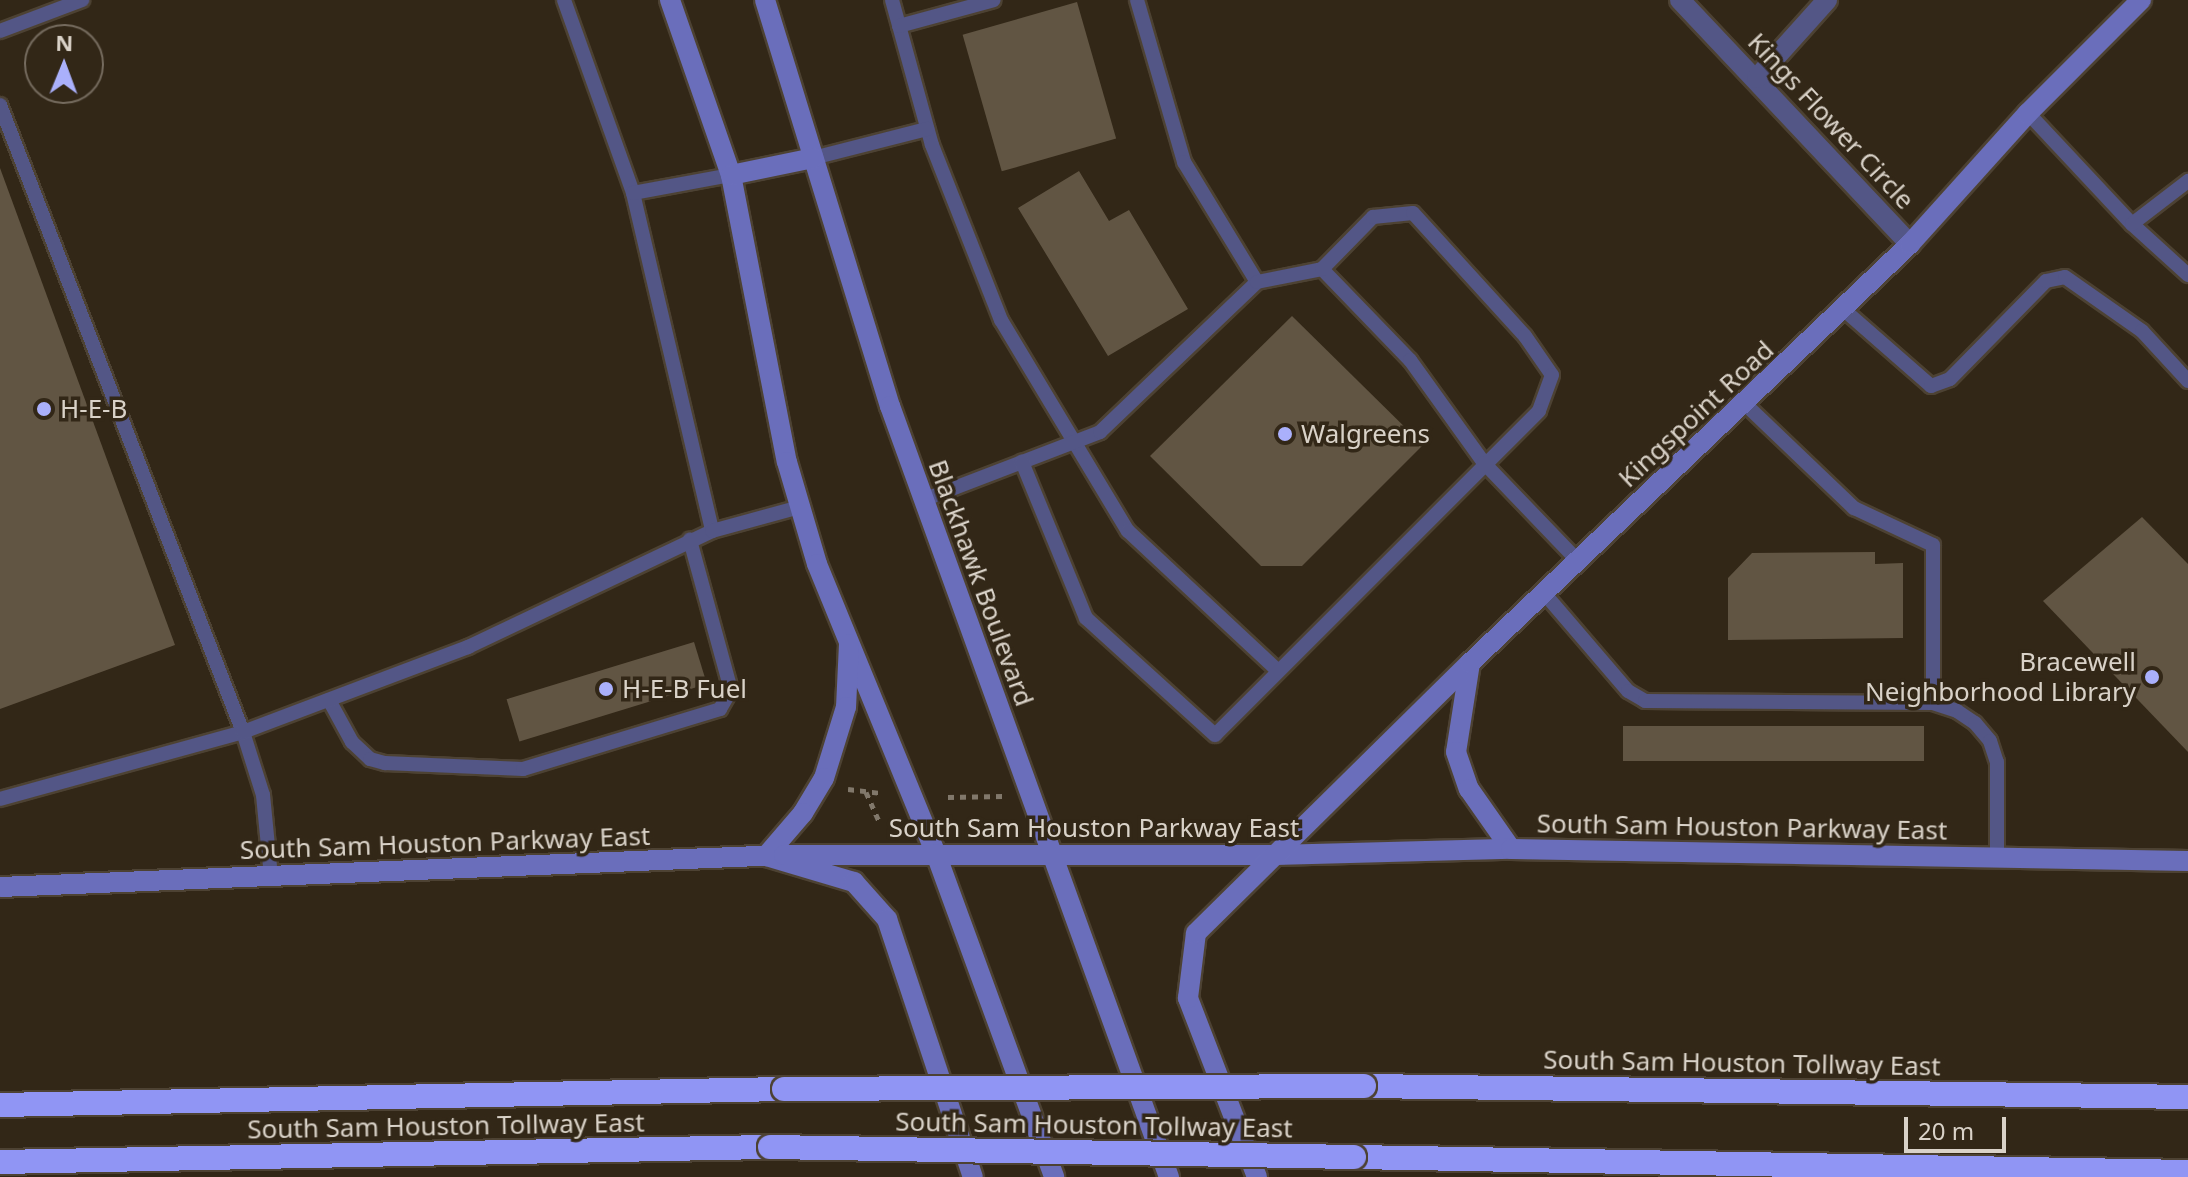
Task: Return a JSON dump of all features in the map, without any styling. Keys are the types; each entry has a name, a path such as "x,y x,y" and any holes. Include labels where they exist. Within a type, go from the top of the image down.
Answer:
{"highway":[{"name":"South Sam Houston Tollway East","path":"0,1105 784,1089 1364,1086 2188,1097"},
{"name":"South Sam Houston Tollway East","path":"0,1162 770,1147 2188,1172"}],"main road":[{"path":"670,0 731,175 787,462 817,564 936,854 1054,1177"},
{"name":"Blackhawk Boulevard","path":"765,0 890,406 1169,1177"},
{"name":"Kingspoint Road","path":"1257,1177 1188,998 1196,933 1470,663 1910,244 2028,113 2141,0"},
{"path":"731,175 813,158"},
{"path":"849,638 846,707 824,778 803,813 766,856 854,882 887,919 973,1177"},
{"path":"1470,663 1456,752 1469,789 1511,849"},
{"name":"South Sam Houston Parkway East","path":"0,887 766,856 1049,852 1275,855 1511,849 2188,861"}],"street":[{"name":"Kings Flower Circle","path":"1680,0 1757,78 1910,244"},
{"path":"1757,78 1827,0"}],"lane":[{"path":"0,31 82,0"},
{"path":"564,0 633,193 712,531"},
{"path":"892,0 927,129 1001,320 1128,531 1277,670"},
{"path":"899,26 994,0"},
{"path":"1137,0 1184,162 1257,282"},
{"path":"0,105 243,732 263,795 271,876"},
{"path":"2028,113 2132,224 2188,275"},
{"path":"813,158 927,129"},
{"path":"633,193 731,175"},
{"path":"2132,224 2188,181"},
{"path":"923,500 1100,432 1257,282 1322,269 1373,217 1413,213 1525,336 1552,375 1539,411 1215,735 1086,618 1022,462"},
{"path":"1322,269 1410,360 1484,463 1578,561"},
{"path":"1843,309 1931,386 1950,379 2046,281 2065,277 2142,331 2188,381"},
{"path":"1745,404 1854,508 1933,545 1933,703"},
{"path":"0,799 243,732 468,647 712,531 800,507"},
{"path":"329,700 352,742 370,759 385,763 523,769 720,709 731,690 690,540"},
{"path":"1544,593 1628,691 1645,701 1933,703 1957,711 1975,723 1990,741 1997,762 1997,858"}],"path":[{"path":"839,788 888,793"},
{"path":"866,791 880,823"},
{"path":"948,797 1004,796"}],"building":[{"path":"1077,2 1116,138 1002,171 963,35"},
{"name":"H-E-B","path":"0,168 175,645 0,709"},
{"path":"1079,171 1109,221 1129,210 1188,309 1108,356 1018,208"},
{"path":"1292,316 1423,445 1302,566 1261,566 1150,456"},
{"name":"Bracewell Neighborhood Library","path":"2142,517 2188,564 2188,752 2043,601"},
{"path":"1875,552 1875,564 1903,563 1903,638 1728,640 1728,578 1752,553"},
{"name":"H-E-B Fuel","path":"694,642 707,684 519,741 507,699"},
{"path":"1623,726 1924,726 1924,761 1623,761"}],"place":[{"name":"H-E-B","path":"44,409"},
{"name":"Walgreens","path":"1285,434"},
{"name":"Bracewell Neighborhood Library","path":"2152,677"},
{"name":"H-E-B Fuel","path":"606,689"}]}
